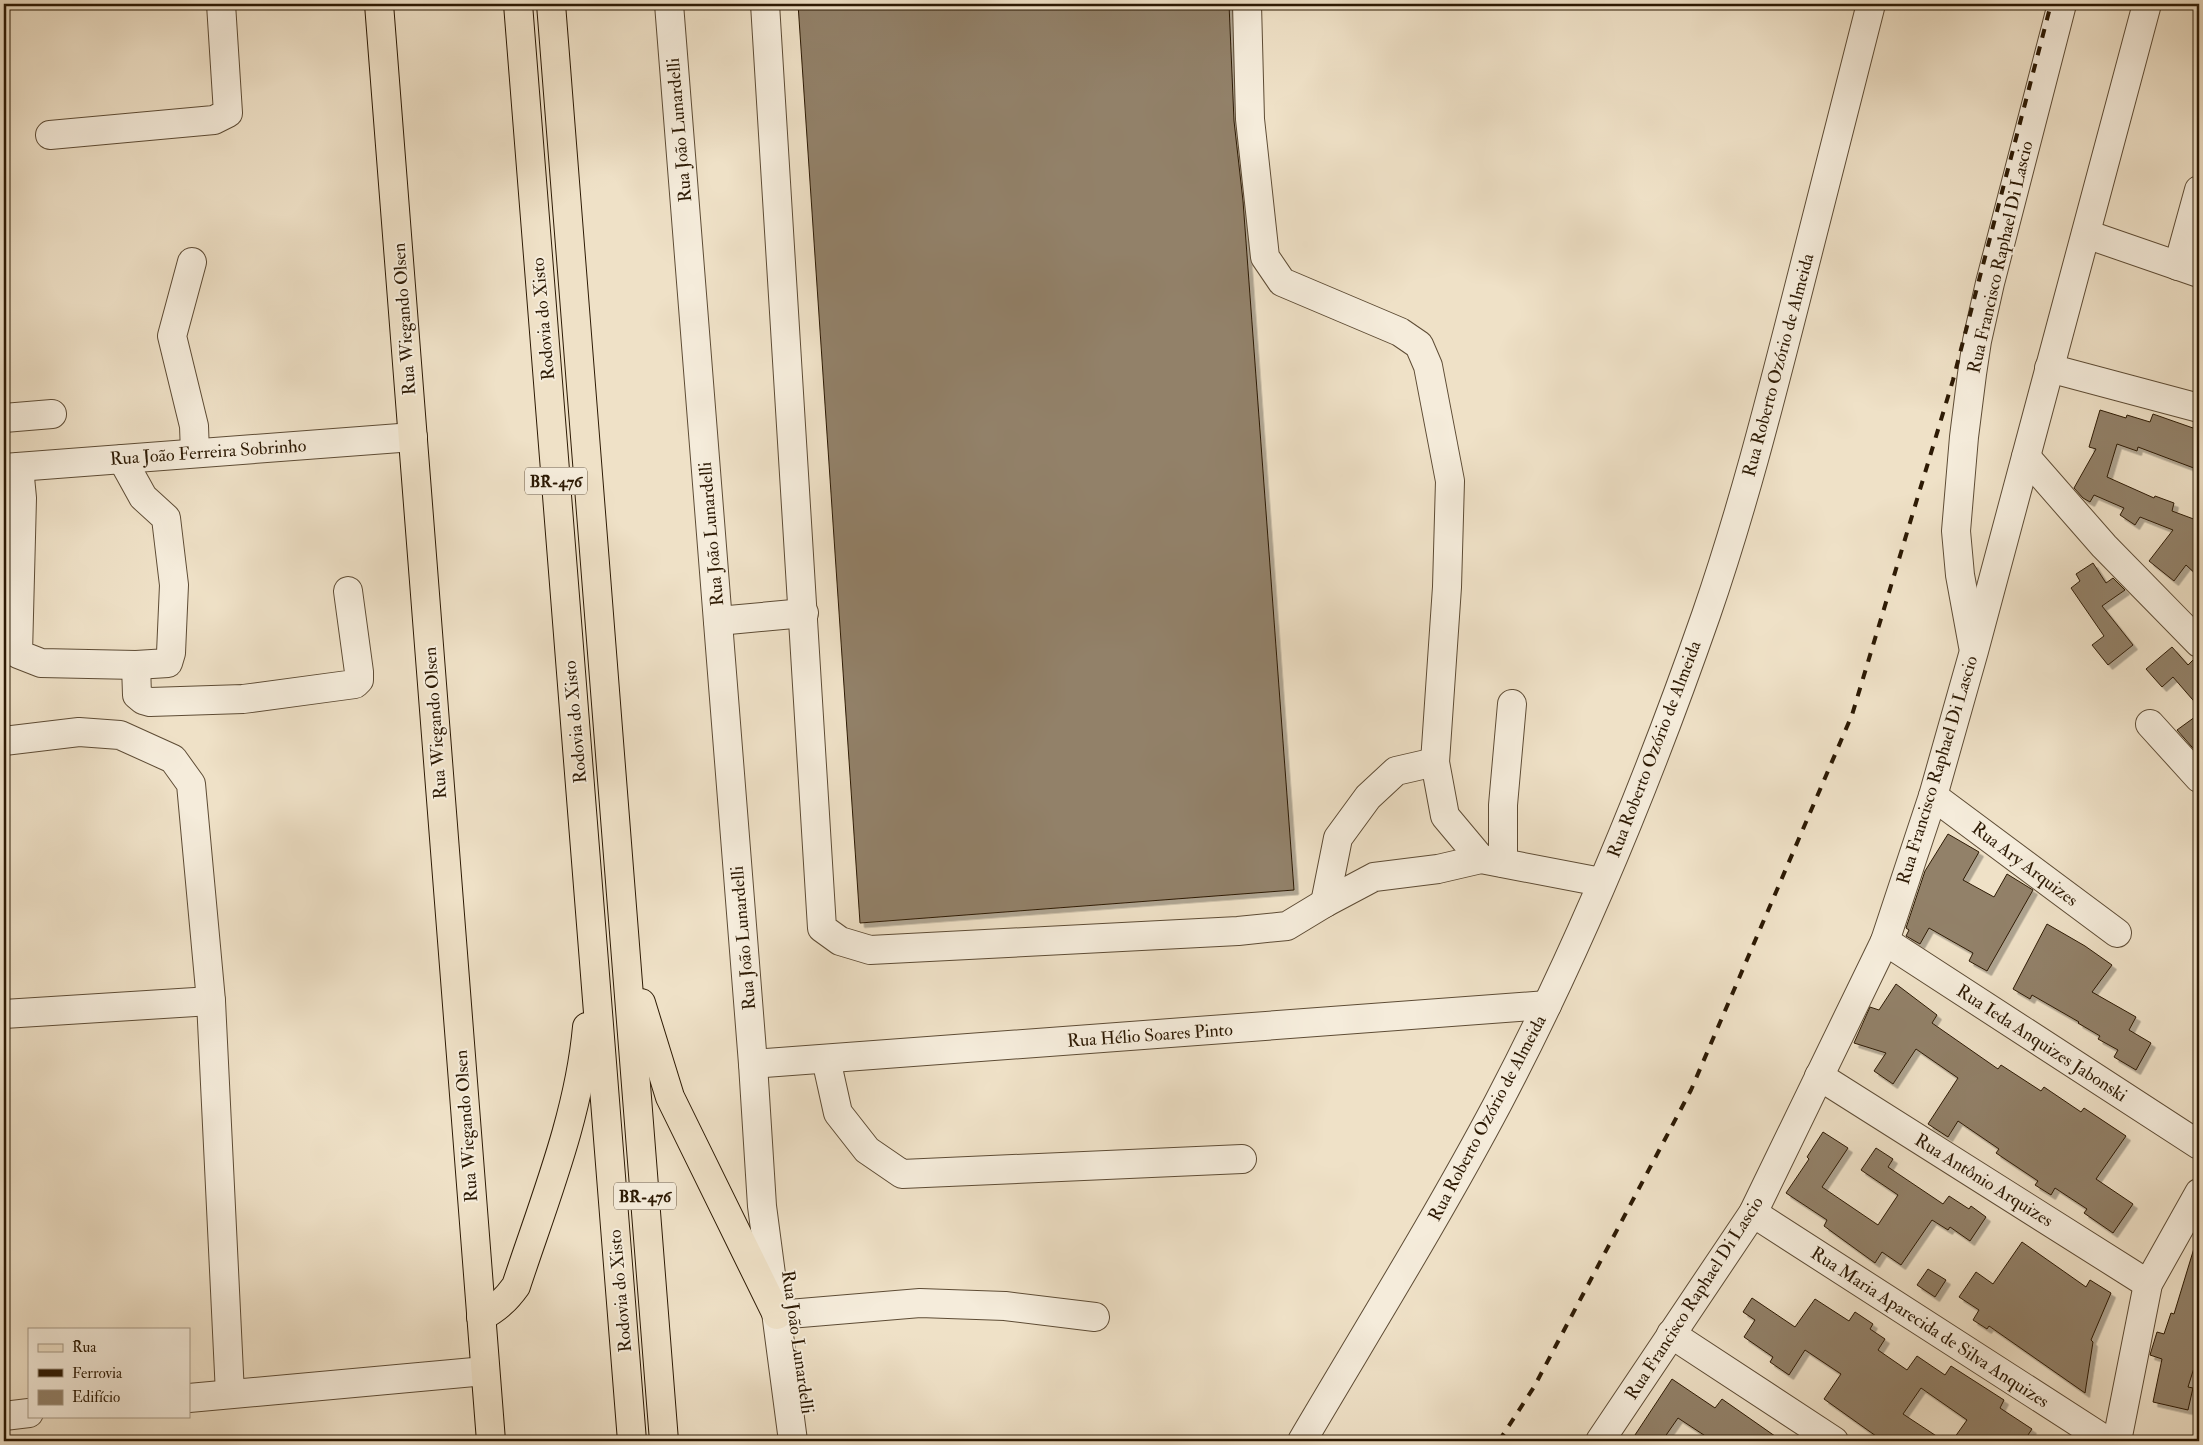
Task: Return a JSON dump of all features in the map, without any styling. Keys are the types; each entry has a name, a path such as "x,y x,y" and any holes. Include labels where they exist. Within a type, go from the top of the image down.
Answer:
{"main road":[{"name":"Rua Wiegando Olsen","path":"379,4 490,1441"},
{"name":"Rodovia do Xisto","path":"518,4 632,1441"},
{"name":"Rodovia do Xisto","path":"551,4 664,1441"},
{"path":"626,951 670,1097 786,1314"},
{"path":"481,1317 497,1308 507,1299 516,1286 564,1143 585,1056 594,958"}],"street":[{"path":"50,135 214,120 228,113 221,4"},
{"name":"Rua João Lunardelli","path":"669,4 753,1064 762,1206 812,1441"},
{"path":"765,4 822,928 840,941 870,950 1238,931 1287,926 1374,877 1438,868 1492,861 1601,882"},
{"path":"1248,4 1250,119 1265,257 1282,282 1400,332 1419,345 1428,366 1450,481 1447,587 1435,762 1445,816 1492,861"},
{"name":"Rua Roberto Ozório de Almeida","path":"1302,1441 1458,1177 1547,1005 1661,738 1736,526 1768,411 1871,4"},
{"name":"Rua Francisco Raphael Di Lascio","path":"1600,1441 1753,1213 1885,941 1933,796 1974,650 1961,584 1956,531 1964,437 1977,342 2062,4"},
{"path":"1974,650 2147,4"},
{"path":"2086,234 2188,270 2199,190"},
{"path":"192,262 172,336 194,426 195,454"},
{"path":"2049,368 2199,408"},
{"path":"4,418 52,414"},
{"name":"Rua João Ferreira Sobrinho","path":"11,467 413,437"},
{"path":"2026,457 2104,546 2199,643"},
{"path":"11,467 22,498 18,654 41,663 136,665 168,663 171,653 174,585 166,518 143,497 122,459"},
{"path":"136,665 137,695 150,702 244,699 355,684 359,680 359,672 348,591"},
{"path":"718,621 804,613"},
{"path":"1492,861 1503,806 1512,704"},
{"path":"2150,724 2199,778"},
{"path":"4,741 79,732 120,734 173,759 191,784 212,1001 230,1394"},
{"path":"1325,903 1338,838 1368,797 1396,771 1435,762"},
{"name":"Rua Ary Arquizes","path":"1933,796 2117,933"},
{"name":"Rua Ieda Anquizes Jabonski","path":"1885,941 2199,1145"},
{"path":"4,1014 212,1001"},
{"name":"Rua Hélio Soares Pinto","path":"753,1064 1547,1005"},
{"path":"826,1059 838,1113 867,1150 902,1174 1242,1159"},
{"name":"Rua Antônio Arquizes","path":"1819,1076 2148,1284"},
{"path":"2117,1441 2148,1284 2199,1192"},
{"name":"Rua Maria Aparecida de Silva Anquizes","path":"1753,1213 2107,1441"},
{"path":"786,1314 920,1303 1004,1306 1095,1316"},
{"name":"Rua João Lunardelli","path":"786,1314 793,1441"},
{"path":"1670,1334 1834,1441"},
{"path":"190,1398 485,1371"},
{"path":"4,1416 28,1413"}],"building":[{"path":"798,4 1229,4 1234,121 1243,201 1294,890 860,923"},
{"path":"2100,410 2126,418 2127,415 2150,422 2153,414 2193,428 2195,423 2199,423 2199,470 2138,447 2137,451 2117,444 2107,477 2154,498 2155,496 2174,503 2172,511 2199,521 2199,577 2186,565 2174,581 2149,561 2173,530 2140,517 2135,525 2120,515 2124,508 2094,495 2090,502 2083,498 2074,488 2096,449 2089,447"},
{"path":"2093,563 2106,583 2113,578 2125,590 2102,606 2133,645 2108,665 2092,645 2104,636 2071,588 2080,581 2076,574"},
{"path":"2172,647 2188,665 2195,658 2199,658 2199,707 2173,677 2162,687 2146,669"},
{"path":"2199,714 2199,755 2177,730"},
{"path":"1948,834 1979,852 1963,880 1994,897 2007,874 2033,890 1987,971 1969,961 1973,953 1929,928 1920,944 1906,936 1909,930 1906,928 1925,871"},
{"path":"2047,924 2085,946 2112,965 2092,992 2136,1017 2129,1030 2151,1043 2136,1070 2114,1057 2118,1050 2098,1039 2100,1036 2079,1022 2032,995 2030,999 2013,989"},
{"path":"1896,984 1937,1015 1932,1023 1998,1069 2001,1065 2041,1091 2044,1087 2081,1112 2084,1108 2126,1136 2096,1179 2133,1204 2113,1233 2084,1213 2087,1209 2055,1188 2051,1195 2035,1185 2038,1181 1996,1153 1999,1149 1958,1121 1948,1137 1928,1124 1958,1078 1916,1049 1893,1084 1874,1071 1886,1053 1854,1043 1870,1007 1879,1010"},
{"path":"1823,1132 1848,1148 1822,1187 1878,1225 1898,1195 1861,1170 1876,1148 1893,1159 1888,1167 1943,1204 1949,1196 1969,1209 1971,1206 1986,1217 1970,1241 1950,1227 1948,1230 1932,1220 1901,1265 1882,1252 1875,1263 1824,1226 1827,1220 1786,1193 1809,1159 1807,1157"},
{"path":"2022,1242 2086,1287 2090,1280 2111,1293 2091,1340 2093,1342 2085,1393 1989,1326 1987,1329 1973,1320 1979,1310 1959,1297 1976,1272 1993,1284"},
{"path":"2195,1245 2199,1246 2199,1352 2188,1387 2193,1388 2188,1410 2153,1402 2162,1359 2150,1355 2157,1332 2164,1334 2171,1313 2174,1314"},
{"path":"1928,1269 1946,1280 1935,1297 1917,1285"},
{"path":"1752,1298 1795,1327 1815,1299 1849,1321 1855,1312 1873,1324 1870,1329 1885,1339 1878,1350 1907,1370 1917,1356 1945,1375 1951,1366 2004,1400 2000,1408 2032,1429 2024,1441 1952,1441 1967,1420 1921,1388 1903,1414 1944,1441 1883,1441 1824,1399 1841,1374 1805,1350 1789,1375 1770,1362 1773,1357 1744,1337 1755,1320 1743,1312"},
{"path":"1672,1379 1715,1408 1722,1399 1782,1441 1713,1441 1678,1418 1662,1441 1631,1441"}],"railway":[{"path":"1499,1441 1534,1387 1691,1090 1852,715 1953,380 2051,4"}]}
